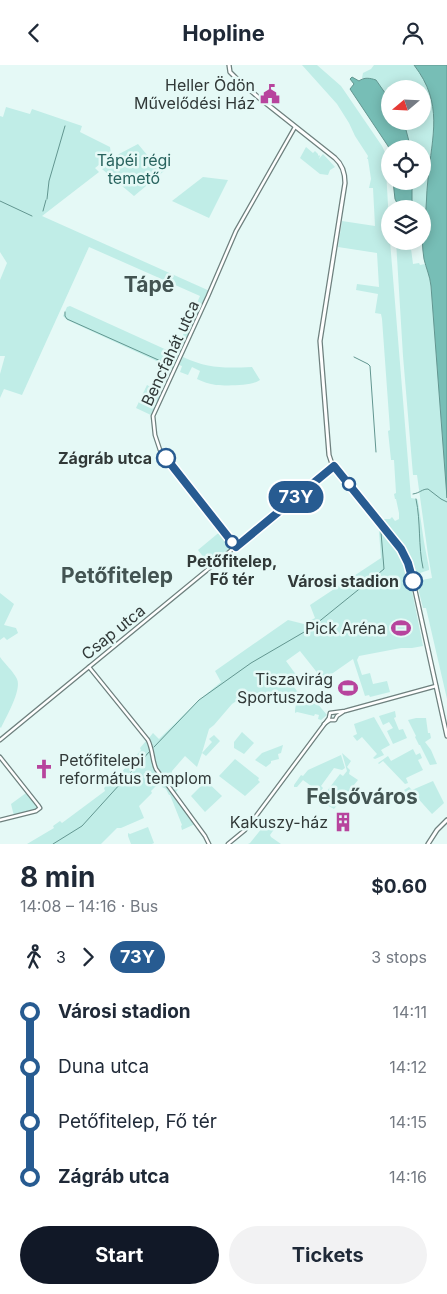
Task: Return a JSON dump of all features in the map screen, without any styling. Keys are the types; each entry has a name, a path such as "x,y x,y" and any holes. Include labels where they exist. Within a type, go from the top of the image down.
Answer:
{"main road":[{"path":"229,67 234,77 336,158 342,166 345,175 320,341 328,449 334,466 401,549 408,563 447,736"},
{"path":"428,844 437,830 447,820"}],"street":[{"name":"Bencfahát utca","path":"236,547 160,450 155,435 153,416 236,231 296,127"},
{"name":"Csap utca","path":"0,741 334,466"},
{"path":"89,667 148,741 158,772 210,844"},
{"path":"330,719 330,713 336,714 436,686"},
{"path":"227,844 245,830 324,724 330,719 335,720 336,714"},
{"path":"0,757 40,808 36,811 0,820"}],"green space":[{"path":"302,65 317,65 341,86 381,145 381,190 387,190 388,200 381,200 381,250 391,250 411,498 418,501 429,568 429,570 420,573 422,580 432,578 417,475 413,475 397,250 411,250 413,264 425,264 430,277 447,498 447,699 426,608 423,608 413,570 404,549 399,551 407,566 423,646 359,656 357,660 362,675 370,673 373,684 387,681 390,692 370,697 369,695 365,696 353,659 323,680 300,651 286,661 297,676 290,681 299,694 295,700 267,693 262,697 261,705 248,693 232,704 209,729 197,767 185,756 172,771 172,778 180,787 175,793 156,766 149,738 153,733 159,739 198,701 221,682 215,671 288,620 304,624 315,618 310,605 381,558 378,519 390,519 392,517 395,521 399,519 394,494 396,493 394,460 391,460 388,431 390,430 382,319 381,314 375,313 378,294 356,290 357,284 379,287 377,253 338,247 342,221 375,226 373,188 369,188 371,179 368,156 337,104"},
{"path":"374,65 414,65 424,80 381,80 381,87 376,80 362,78 363,73"},
{"path":"431,98 434,120 431,153 431,140 409,140 406,130 431,130"},
{"path":"6,107 30,114 32,109 82,126 80,132 110,147 110,156 95,168 99,172 42,216 212,292 184,354 176,351 200,296 89,247 22,395 4,389 0,398 0,374 5,356 0,356 0,280 7,263 0,252 0,116 3,117"},
{"name":"Tápéi régi temető","path":"138,144 152,161 160,158 164,171 134,196 102,169 119,154"},
{"path":"306,147 313,153 315,151 320,156 319,159 323,154 335,167 330,170 328,175 320,174 300,158"},
{"path":"203,177 228,180 209,218 172,201"},
{"path":"412,190 427,190 426,200 412,200"},
{"path":"70,306 180,356 174,369 67,320 63,316 67,307"},
{"path":"183,357 201,364 217,367 252,367 260,380 239,385 206,383 197,379 200,371 192,367 188,375 180,372 182,366 179,365"},
{"path":"147,385 164,394 153,416 136,408"},
{"path":"222,530 236,546 211,567 198,550"},
{"path":"0,593 14,604 4,625 16,628 18,633 7,640 4,637 0,640"},
{"path":"0,657 17,679 18,684 13,703 1,728 0,727"},
{"path":"304,695 311,696 327,715 321,720 318,719 319,715 295,713 297,702"},
{"path":"395,711 396,717 394,718 399,730 403,729 407,738 393,744 387,731 393,728 389,722 383,725 379,716"},
{"path":"374,717 390,745 381,750 384,755 375,759 373,758 377,754 362,737 357,741 353,736 357,734 354,724"},
{"path":"426,718 428,733 430,733 431,738 425,742 437,764 430,765 415,737 408,720"},
{"path":"242,732 254,743 244,754 234,748 234,742"},
{"path":"214,735 220,741 206,756 202,753 212,742 209,739"},
{"path":"146,741 150,749 154,768 195,824 182,830 182,825 170,795 159,783 139,806 144,818 117,828 101,844 27,844 54,828 53,826 60,821 62,823 105,791 104,788 109,783 111,784 127,766 125,764 128,761 130,763"},
{"path":"283,745 281,753 278,754 279,759 271,761 266,767 255,760 262,753"},
{"path":"413,749 416,755 420,753 422,758 418,760 423,770 406,778 408,783 405,784 383,761 378,763 388,756 391,761"},
{"path":"342,753 351,761 347,767 350,770 349,774 358,780 334,809 319,799 340,774 343,776 347,771"},
{"path":"341,755 345,768 342,770 334,768 321,786 323,788 317,796 318,791 303,780 297,787 294,787 301,775 303,776 308,770"},
{"path":"235,759 259,778 260,782 245,796 219,776"},
{"path":"202,777 222,796 205,812 191,796 202,785 198,782"},
{"path":"433,781 444,803 432,814 414,794 410,797 404,790 409,787 412,790"},
{"path":"26,793 37,806 37,809 14,816 11,804"},
{"path":"271,817 273,818 269,824 275,828 270,835 281,844 248,844 250,843"},
{"path":"148,827 154,843 131,844 128,833 130,834"}],"shaded area":[{"path":"414,65 447,65 447,498 431,286 423,250 431,250 431,200 426,200 427,190 431,190 431,151 434,120 431,80 423,79"},
{"path":"352,77 359,81 367,78 376,80 381,87 381,130 406,130 409,140 384,140 350,89 354,84 350,79"},
{"path":"394,190 412,190 412,200 395,199"}],"waterway":[{"path":"47,199 49,181 65,126"},
{"path":"43,211 46,200"},
{"path":"0,201 32,216"},
{"path":"65,312 67,319 174,367"},
{"path":"194,323 197,317"},
{"path":"181,352 193,326"},
{"path":"174,367 179,356"},
{"path":"354,357 370,366 376,452"},
{"path":"413,494 428,489 447,502"},
{"path":"416,499 423,568"},
{"path":"154,747 199,700 251,663 311,628 384,569 381,532"},
{"path":"53,844 82,826 150,751"}],"bus line":[{"name":"73Y","path":"166,458 236,547 334,466 401,549 408,563 413,581"}],"place":[{"name":"Heller Ödön Művelődési Ház","path":"270,94"},
{"name":"Zágráb utca","path":"166,458"},
{"name":"Petőfitelep, Fő tér","path":"232,542"},
{"name":"Városi stadion","path":"413,581"},
{"name":"Pick Aréna","path":"401,628"},
{"name":"Tiszavirág Sportuszoda","path":"348,688"},
{"name":"Petőfitelepi református templom","path":"44,769"},
{"name":"Kakuszy-ház","path":"343,822"}],"district":[{"name":"Tápé","path":"149,284"},
{"name":"Petőfitelep","path":"117,575"},
{"name":"Felsőváros","path":"362,796"}]}
